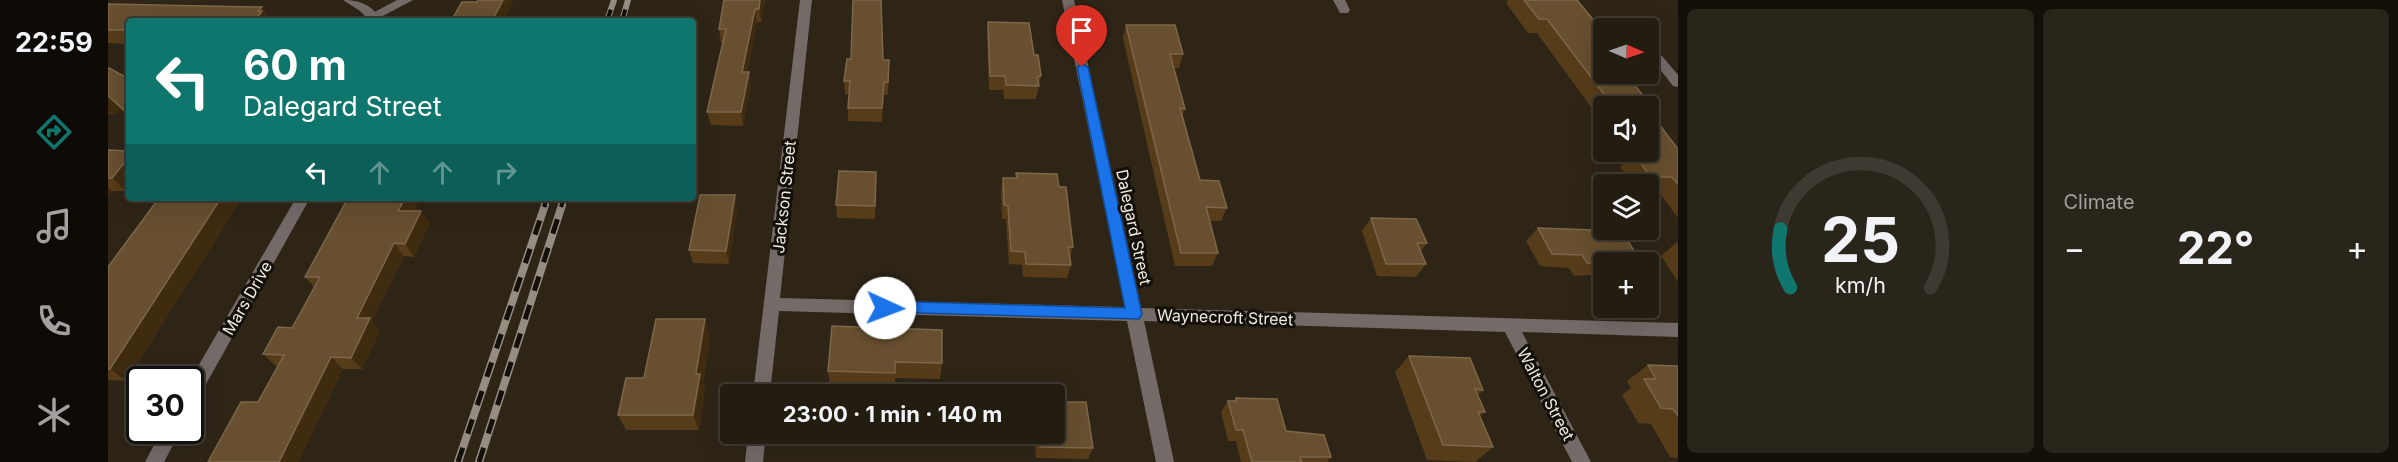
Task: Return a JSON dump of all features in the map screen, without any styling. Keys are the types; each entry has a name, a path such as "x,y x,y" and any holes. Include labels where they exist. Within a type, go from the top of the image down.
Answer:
{"street":[{"path":"349,0 375,18 407,0"},
{"name":"Jackson Street","path":"762,384 806,0"},
{"name":"Dalegard Street","path":"1068,0 1165,462"},
{"path":"1659,60 1678,83"},
{"name":"Mars Drive","path":"204,372 301,201"},
{"name":"Waynecroft Street","path":"771,304 1678,330"},
{"name":"Walton Street","path":"1510,325 1582,462"},
{"path":"154,462 164,444"},
{"path":"754,462 756,444"}],"building":[{"path":"478,0 503,0 494,18 453,18 462,2 477,2"},
{"path":"724,0 760,0 759,9 755,9 742,72 749,72 741,112 707,112 726,29 719,29"},
{"path":"853,0 881,0 883,60 889,60 888,82 884,82 882,108 848,108 850,81 844,81 847,59 851,59"},
{"path":"1524,0 1577,0 1593,20 1593,80 1547,19 1539,19"},
{"path":"108,4 262,7 258,11 262,11 257,18 126,18 126,30 108,30"},
{"path":"988,22 1029,23 1034,55 1038,55 1041,76 1037,77 1039,86 1006,85 1005,76 990,76"},
{"path":"1126,25 1175,25 1183,54 1170,54 1185,109 1180,108 1200,180 1219,181 1227,208 1206,207 1218,253 1181,253"},
{"path":"108,69 126,77 126,111 108,96"},
{"path":"1596,84 1634,84 1643,96 1605,96"},
{"path":"1659,124 1678,149 1678,184 1672,177 1648,174 1640,162 1659,162"},
{"path":"108,150 126,151 126,161 112,178 108,178"},
{"path":"839,171 876,172 875,206 836,205"},
{"path":"1016,173 1057,174 1059,187 1066,187 1073,247 1068,247 1071,265 1026,264 1025,252 1011,251 1008,206 1004,205 1003,178 1017,178"},
{"path":"700,195 735,195 726,251 689,250"},
{"path":"157,201 219,201 110,369 108,369 108,267"},
{"path":"346,201 403,201 398,211 421,211 405,244 394,243 357,318 370,318 351,358 331,357 279,462 208,462 241,402 258,402 284,355 263,354 278,327 292,328 320,277 305,277"},
{"path":"1371,218 1416,219 1427,243 1417,243 1426,264 1386,264"},
{"path":"1538,228 1593,230 1593,240 1627,240 1635,252 1593,252 1593,263 1587,263 1582,255 1552,254"},
{"path":"656,319 705,319 696,374 700,374 693,415 618,415 626,378 644,378"},
{"path":"832,326 942,330 942,363 895,362 895,373 828,371"},
{"path":"1409,356 1470,358 1483,390 1475,389 1485,412 1478,412 1493,447 1443,445"},
{"path":"1648,365 1678,366 1678,416 1673,409 1661,408 1644,379 1656,379"},
{"path":"1236,398 1277,399 1286,431 1324,435 1331,457 1300,457 1302,462 1252,462 1243,430 1236,430 1228,401 1236,401"},
{"path":"1065,402 1086,402 1093,448 1040,447 1040,444 1065,444"}],"railway":[{"path":"608,18 614,0"},
{"path":"623,18 628,0"},
{"path":"544,207 546,201"},
{"path":"561,207 563,201"},
{"path":"458,462 545,205"},
{"path":"479,462 562,205"}],"route":[{"path":"885,308 1134,314 1082,67"}]}
